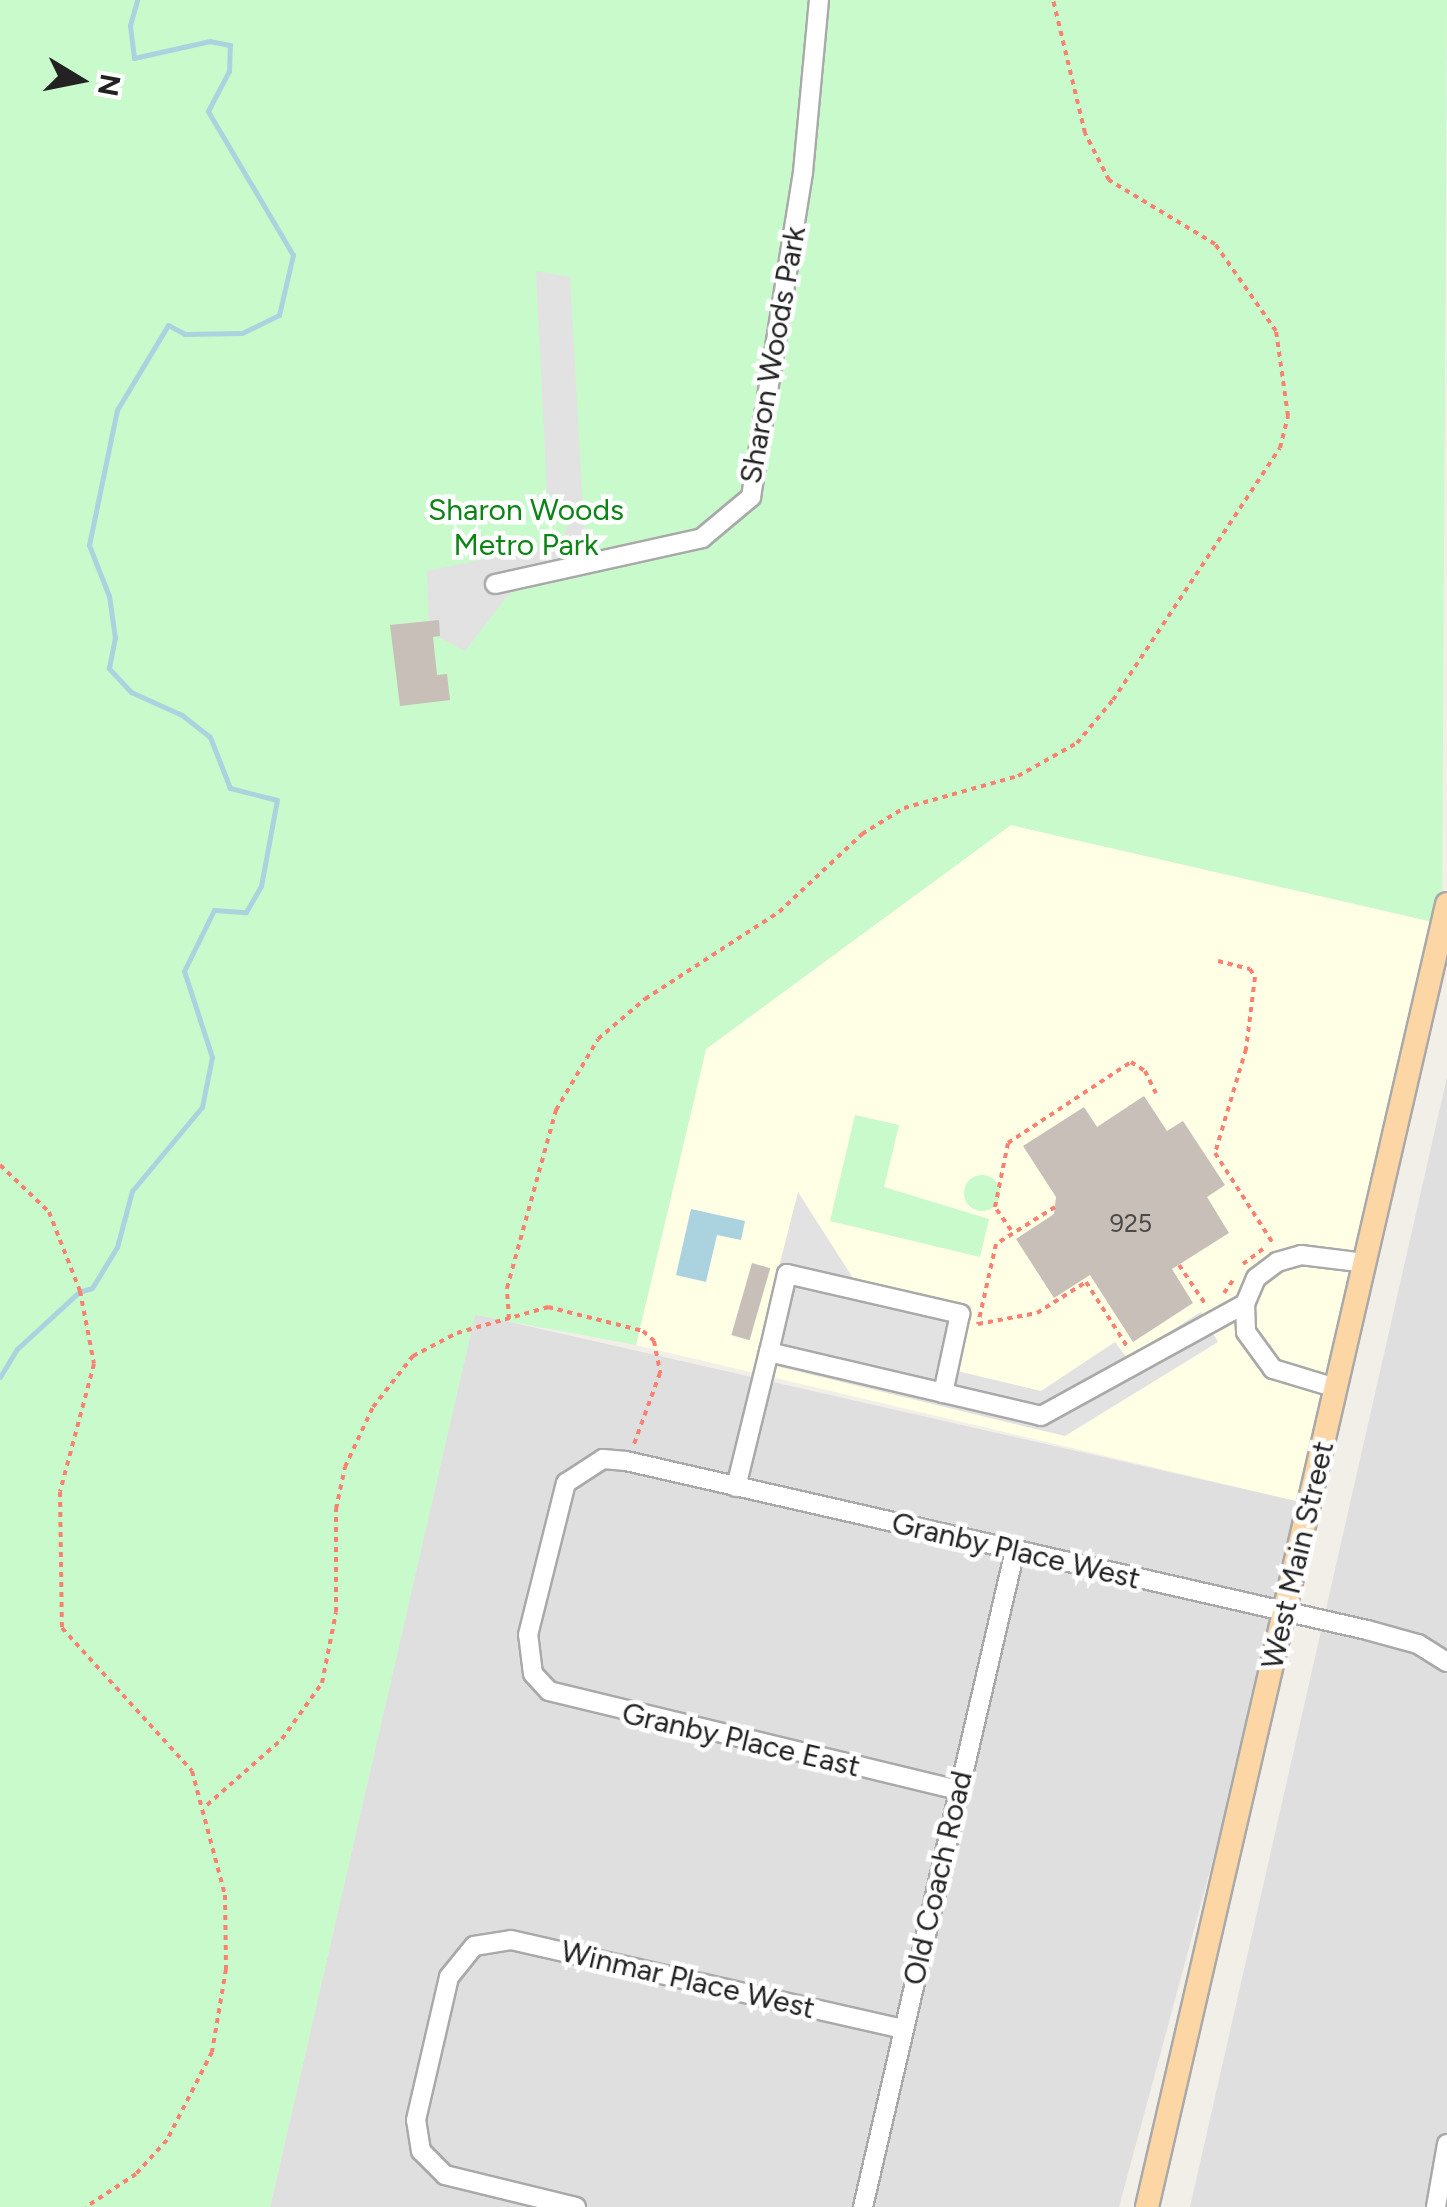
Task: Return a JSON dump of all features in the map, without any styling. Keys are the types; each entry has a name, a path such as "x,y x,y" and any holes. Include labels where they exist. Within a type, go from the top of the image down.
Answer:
{"main road":[{"name":"West Main Street","path":"1148,2207 1447,904"}],"street":[{"name":"Sharon Woods Park","path":"494,584 702,538 751,496 803,172 819,0"},
{"path":"1336,1388 1274,1369 1246,1332 1246,1304 1256,1278 1277,1262 1301,1255 1365,1263"},
{"path":"736,1487 787,1274 960,1314 944,1393"},
{"path":"769,1352 1041,1416 1246,1304"},
{"name":"Granby Place West","path":"532,1674 528,1635 558,1503 582,1468 626,1460 1418,1644 1447,1662"},
{"name":"Old Coach Road","path":"863,2207 1015,1550"},
{"name":"Granby Place East","path":"532,1674 570,1700 958,1790"},
{"name":"Winmar Place West","path":"576,2207 445,2175 424,2158 416,2120 449,1977 474,1946 512,1940 903,2029"},
{"path":"1436,2207 1447,2144"}],"path":[{"path":"509,1319 507,1288 556,1110 598,1039 645,999 779,912 862,834 904,808 1018,776 1076,743 1113,700 1280,448 1287,397 1276,331 1215,244 1109,180 1085,133 1053,0"},
{"path":"1218,961 1250,969 1254,976 1246,1049 1215,1153 1274,1245"},
{"path":"1011,1230 995,1208 1008,1142 1131,1062 1145,1071 1156,1094"},
{"path":"0,1166 50,1212 80,1291 94,1364 60,1492 62,1628 174,1746 205,1806 226,1932 212,2052 167,2140 136,2174 86,2207"},
{"path":"1055,1207 1011,1230 996,1244 978,1324 1037,1313 1086,1282 1130,1351 1145,1342"},
{"path":"1191,1314 1230,1289 1249,1256 1292,1240"},
{"path":"1180,1265 1206,1305"},
{"path":"205,1806 282,1739 322,1683 336,1612 336,1509 345,1467 373,1407 412,1356 456,1334 548,1307 643,1331 654,1342 660,1372 634,1444"}],"shaded area":[{"path":"536,271 570,277 586,565 509,594 465,651 429,632 427,571 562,543 571,513 547,492"},
{"path":"1011,825 1442,924 1309,1504 636,1345 706,1049"},
{"path":"1447,1077 1447,2207 1190,2207"},
{"path":"798,1192 853,1278 971,1306 957,1371 1041,1391 1115,1342 1127,1358 1201,1312 1218,1342 1065,1436 755,1361"},
{"path":"475,1314 1309,1504 1119,2207 270,2207"}],"green space":[{"name":"Sharon Woods Metro Park","path":"0,0 1447,0 1442,924 1011,825 706,1049 636,1345 475,1315 270,2207 0,2207"},
{"path":"855,1115 899,1125 884,1187 989,1219 980,1257 830,1221"},
{"path":"982,1175 995,1180 1000,1193 995,1206 982,1211 969,1206 964,1193 969,1180"}],"water":[{"path":"691,1209 745,1221 741,1240 717,1235 706,1282 676,1275"}],"building":[{"path":"439,620 440,636 433,637 437,675 447,674 450,700 400,706 390,625"},
{"path":"1144,1096 1167,1131 1183,1121 1225,1185 1207,1197 1229,1233 1172,1269 1193,1303 1133,1342 1090,1275 1054,1298 1016,1239 1054,1214 1056,1197 1023,1146 1084,1107 1097,1127"},
{"path":"752,1263 770,1268 750,1340 731,1335"}],"waterway":[{"path":"82,1291 92,1288 117,1247 132,1191 202,1107 212,1057 184,971 214,910 246,912 261,886 277,800 230,788 210,737 182,715 131,692 109,668 115,638 109,596 89,545 117,410 168,325 185,334 242,333 279,315 293,255 208,111 229,71 230,45 210,41 134,58 130,25 137,0"},
{"path":"0,1377 17,1349 78,1293"}]}
